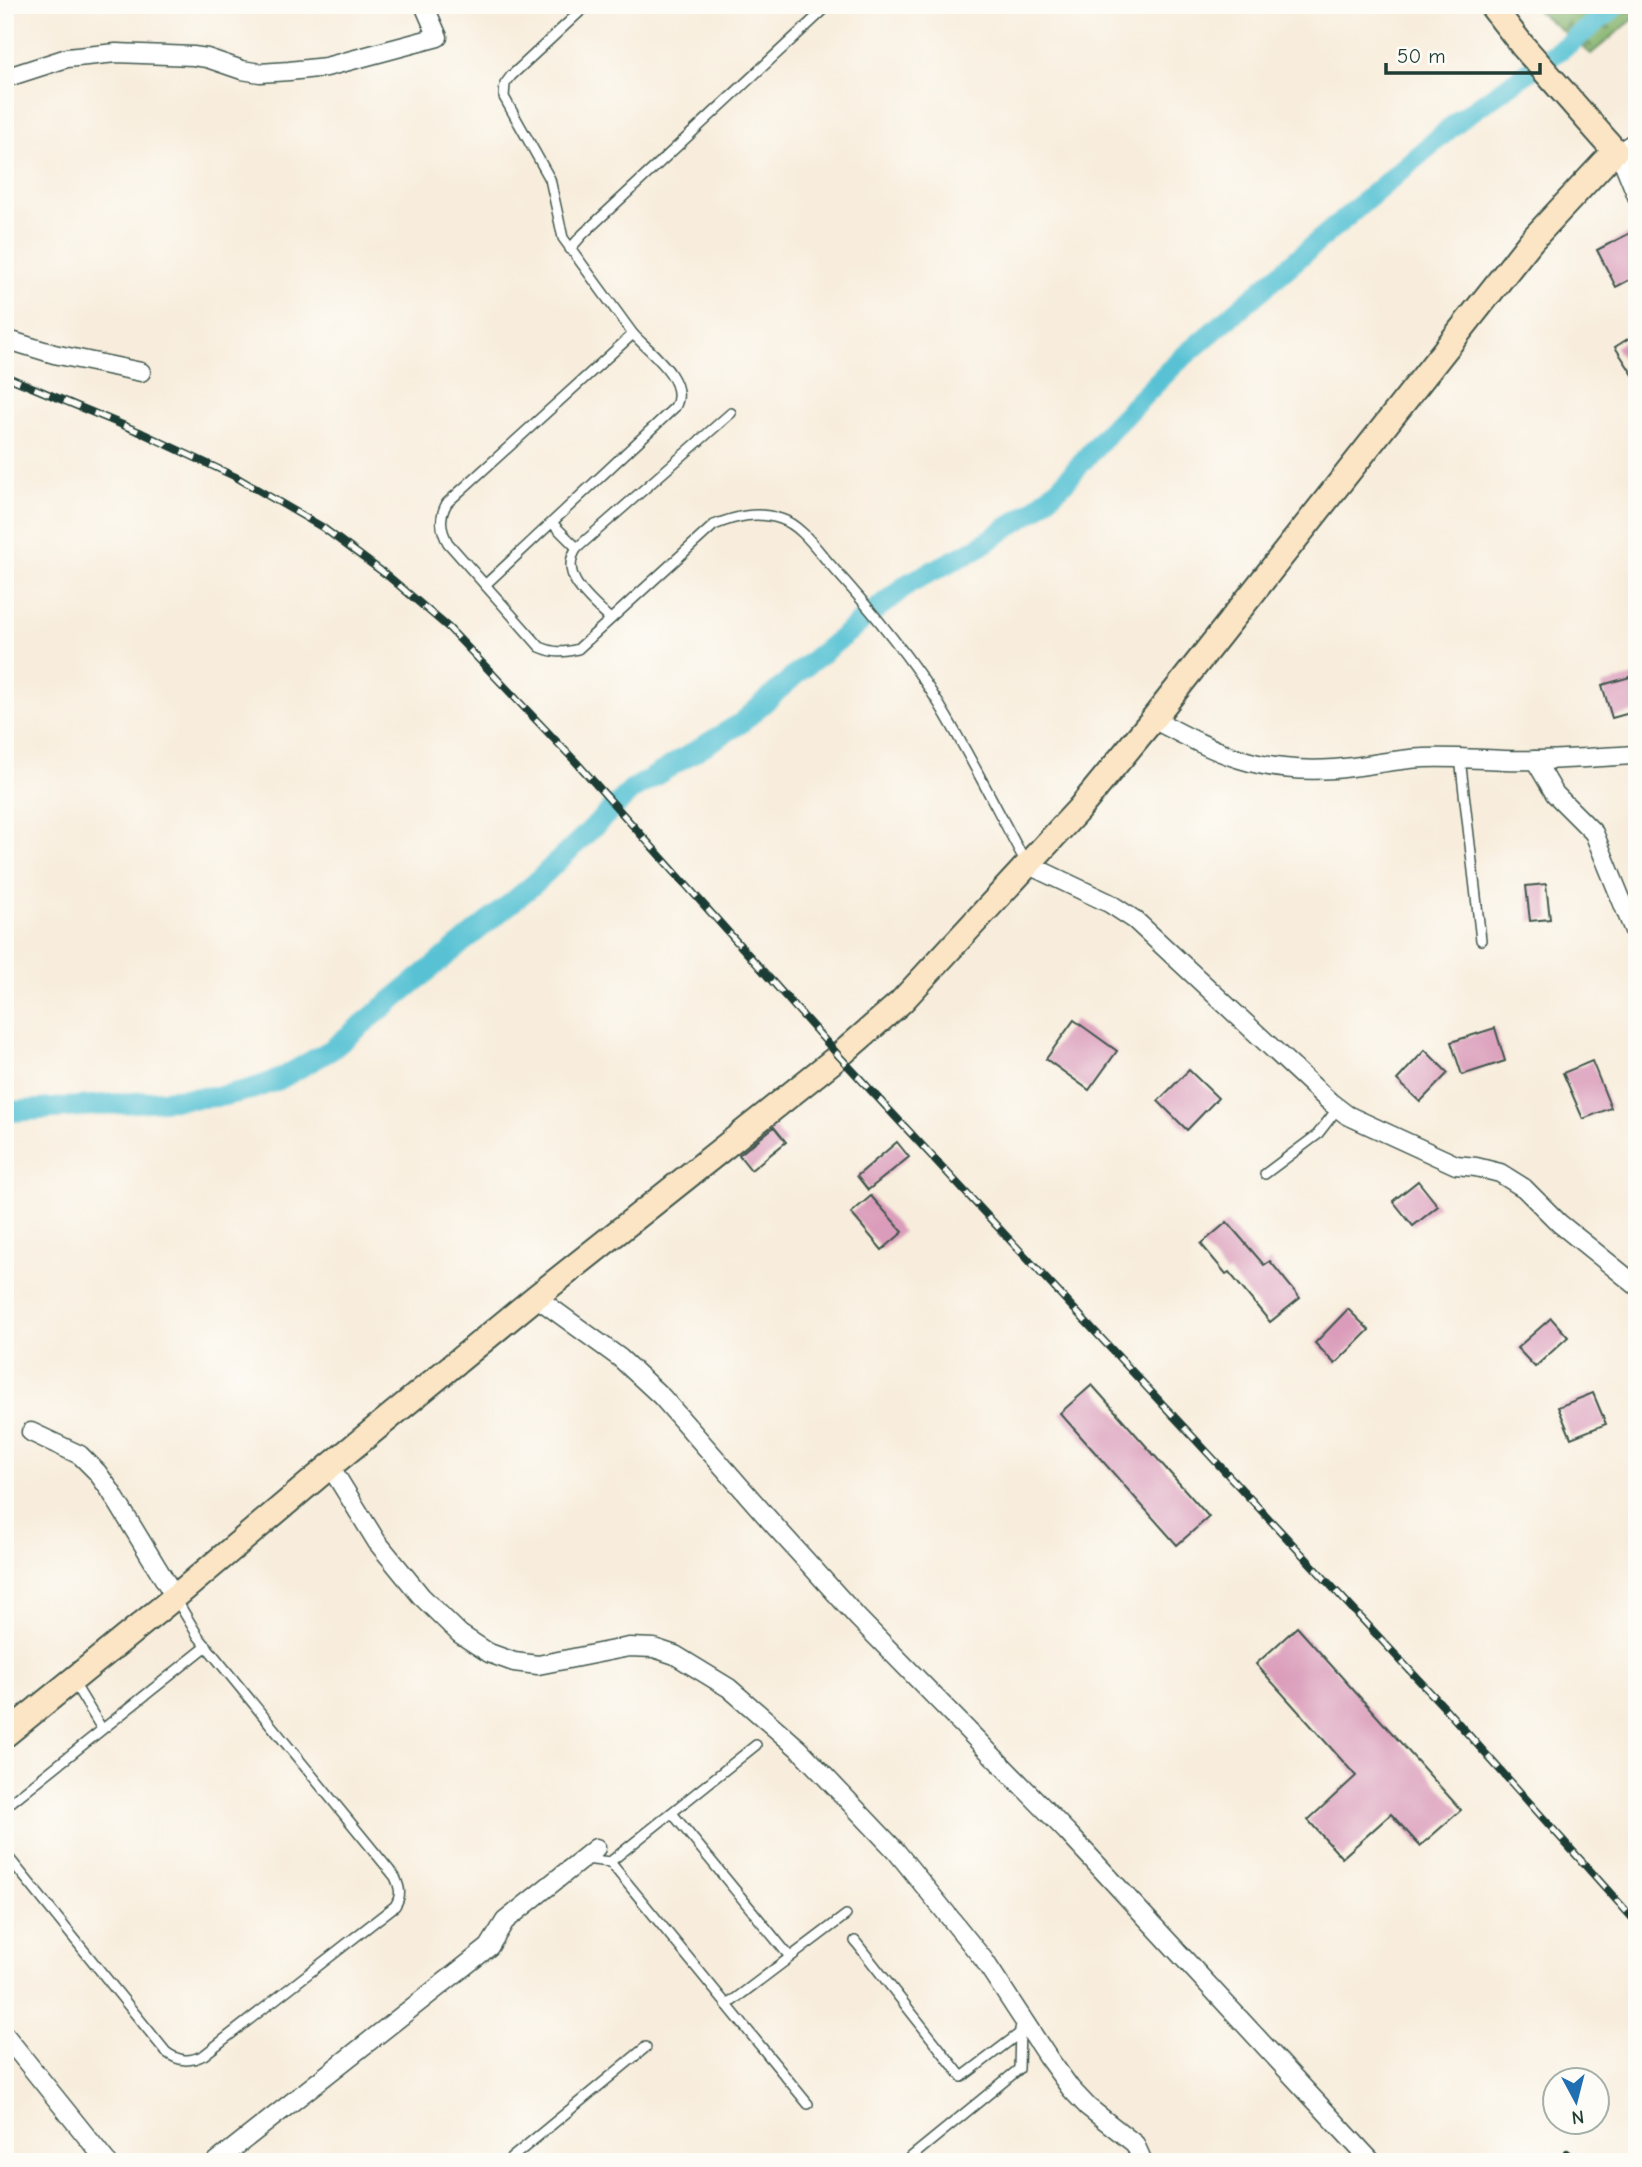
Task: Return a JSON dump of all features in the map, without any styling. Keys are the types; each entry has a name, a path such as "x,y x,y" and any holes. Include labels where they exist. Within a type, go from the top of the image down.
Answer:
{"main road":[{"path":"5,1735 536,1297 839,1056 890,1011 963,936 1079,808 1153,719 1531,241 1615,151 1522,45 1491,5"}],"street":[{"path":"5,78 67,58 116,53 207,58 260,73 326,67 438,37 424,5"},
{"path":"1615,151 1637,174"},
{"path":"5,340 54,354 141,372"},
{"path":"1153,719 1203,746 1254,764 1291,771 1336,769 1412,758 1535,760 1637,755"},
{"path":"1535,760 1555,794 1594,833 1637,938"},
{"path":"1027,864 1109,903 1135,920 1346,1115 1456,1165 1500,1173 1524,1188 1559,1223 1637,1286"},
{"path":"536,1297 620,1358 662,1397 858,1618 1067,1832 1372,2162"},
{"path":"31,1432 80,1455 96,1472 110,1490 175,1597"},
{"path":"330,1466 377,1542 421,1596 460,1634 489,1653 513,1662 538,1665 629,1647 654,1648 675,1655 729,1688 799,1749 896,1851 984,1959 1021,2025 1071,2089 1088,2107 1135,2144 1143,2162"},
{"path":"216,2162 489,1947 505,1922 589,1854"},
{"path":"5,2035 107,2162"}],"lane":[{"path":"485,585 670,413 680,394 677,382 633,334 570,249 558,223 550,178 508,106 503,90 511,76 587,5"},
{"path":"570,249 583,233 829,5"},
{"path":"1637,135 1615,151 1637,208"},
{"path":"633,334 447,503 441,518 443,535 540,647 565,653 578,649 714,525 737,515 761,514 784,519 799,531 860,597 939,704 1027,864"},
{"path":"610,619 575,581 570,561 577,548 731,413"},
{"path":"552,523 577,548"},
{"path":"1460,757 1481,940"},
{"path":"1265,1174 1317,1135 1338,1108"},
{"path":"5,1853 166,2052 174,2058 185,2060 204,2055 395,1906 400,1898 394,1877 207,1646 175,1597"},
{"path":"5,1807 207,1646"},
{"path":"73,1681 102,1729"},
{"path":"610,1862 756,1745"},
{"path":"671,1813 790,1958"},
{"path":"589,1854 610,1862 808,2104"},
{"path":"727,2005 846,1915"},
{"path":"855,1941 962,2077 1021,2025"},
{"path":"905,2162 1019,2069 1021,2025"},
{"path":"510,2162 509,2160 646,2047"}],"green space":[{"path":"1530,5 1637,5 1637,16 1591,54"}],"building":[{"path":"1630,233 1637,246 1637,276 1616,287 1597,250"},
{"path":"1637,333 1637,381 1615,347"},
{"path":"1637,675 1637,711 1612,718 1602,685"},
{"path":"1546,884 1550,919 1530,921 1526,886"},
{"path":"1074,1020 1117,1051 1089,1090 1046,1059"},
{"path":"1495,1028 1505,1061 1462,1075 1451,1042"},
{"path":"1425,1050 1448,1073 1420,1102 1397,1080"},
{"path":"1592,1061 1611,1108 1583,1119 1563,1073"},
{"path":"1189,1070 1218,1098 1187,1130 1158,1101"},
{"path":"774,1127 786,1142 751,1170 739,1155"},
{"path":"897,1142 909,1157 868,1190 857,1176"},
{"path":"1418,1181 1438,1206 1413,1226 1393,1201"},
{"path":"871,1196 903,1232 882,1250 851,1213"},
{"path":"1227,1222 1264,1265 1270,1261 1300,1298 1270,1322 1229,1272 1226,1274 1201,1244"},
{"path":"1348,1309 1369,1330 1335,1364 1315,1343"},
{"path":"1551,1318 1568,1337 1535,1367 1517,1348"},
{"path":"1092,1385 1209,1517 1177,1545 1060,1413"},
{"path":"1593,1393 1606,1424 1571,1438 1558,1407"},
{"path":"1297,1627 1461,1810 1420,1846 1391,1814 1342,1858 1308,1820 1356,1776 1256,1664"}],"waterway":[{"path":"5,1112 222,1096 278,1080 331,1050 533,885 632,790 741,723 801,670 909,583 974,550 1034,510 1064,483 1109,431 1176,363 1462,118 1567,45 1617,5"}],"railway":[{"path":"5,376 142,433 236,477 322,527 388,576 449,628 576,762 839,1056 1442,1705 1637,1923"},
{"path":"1567,2153 1577,2162"}]}
